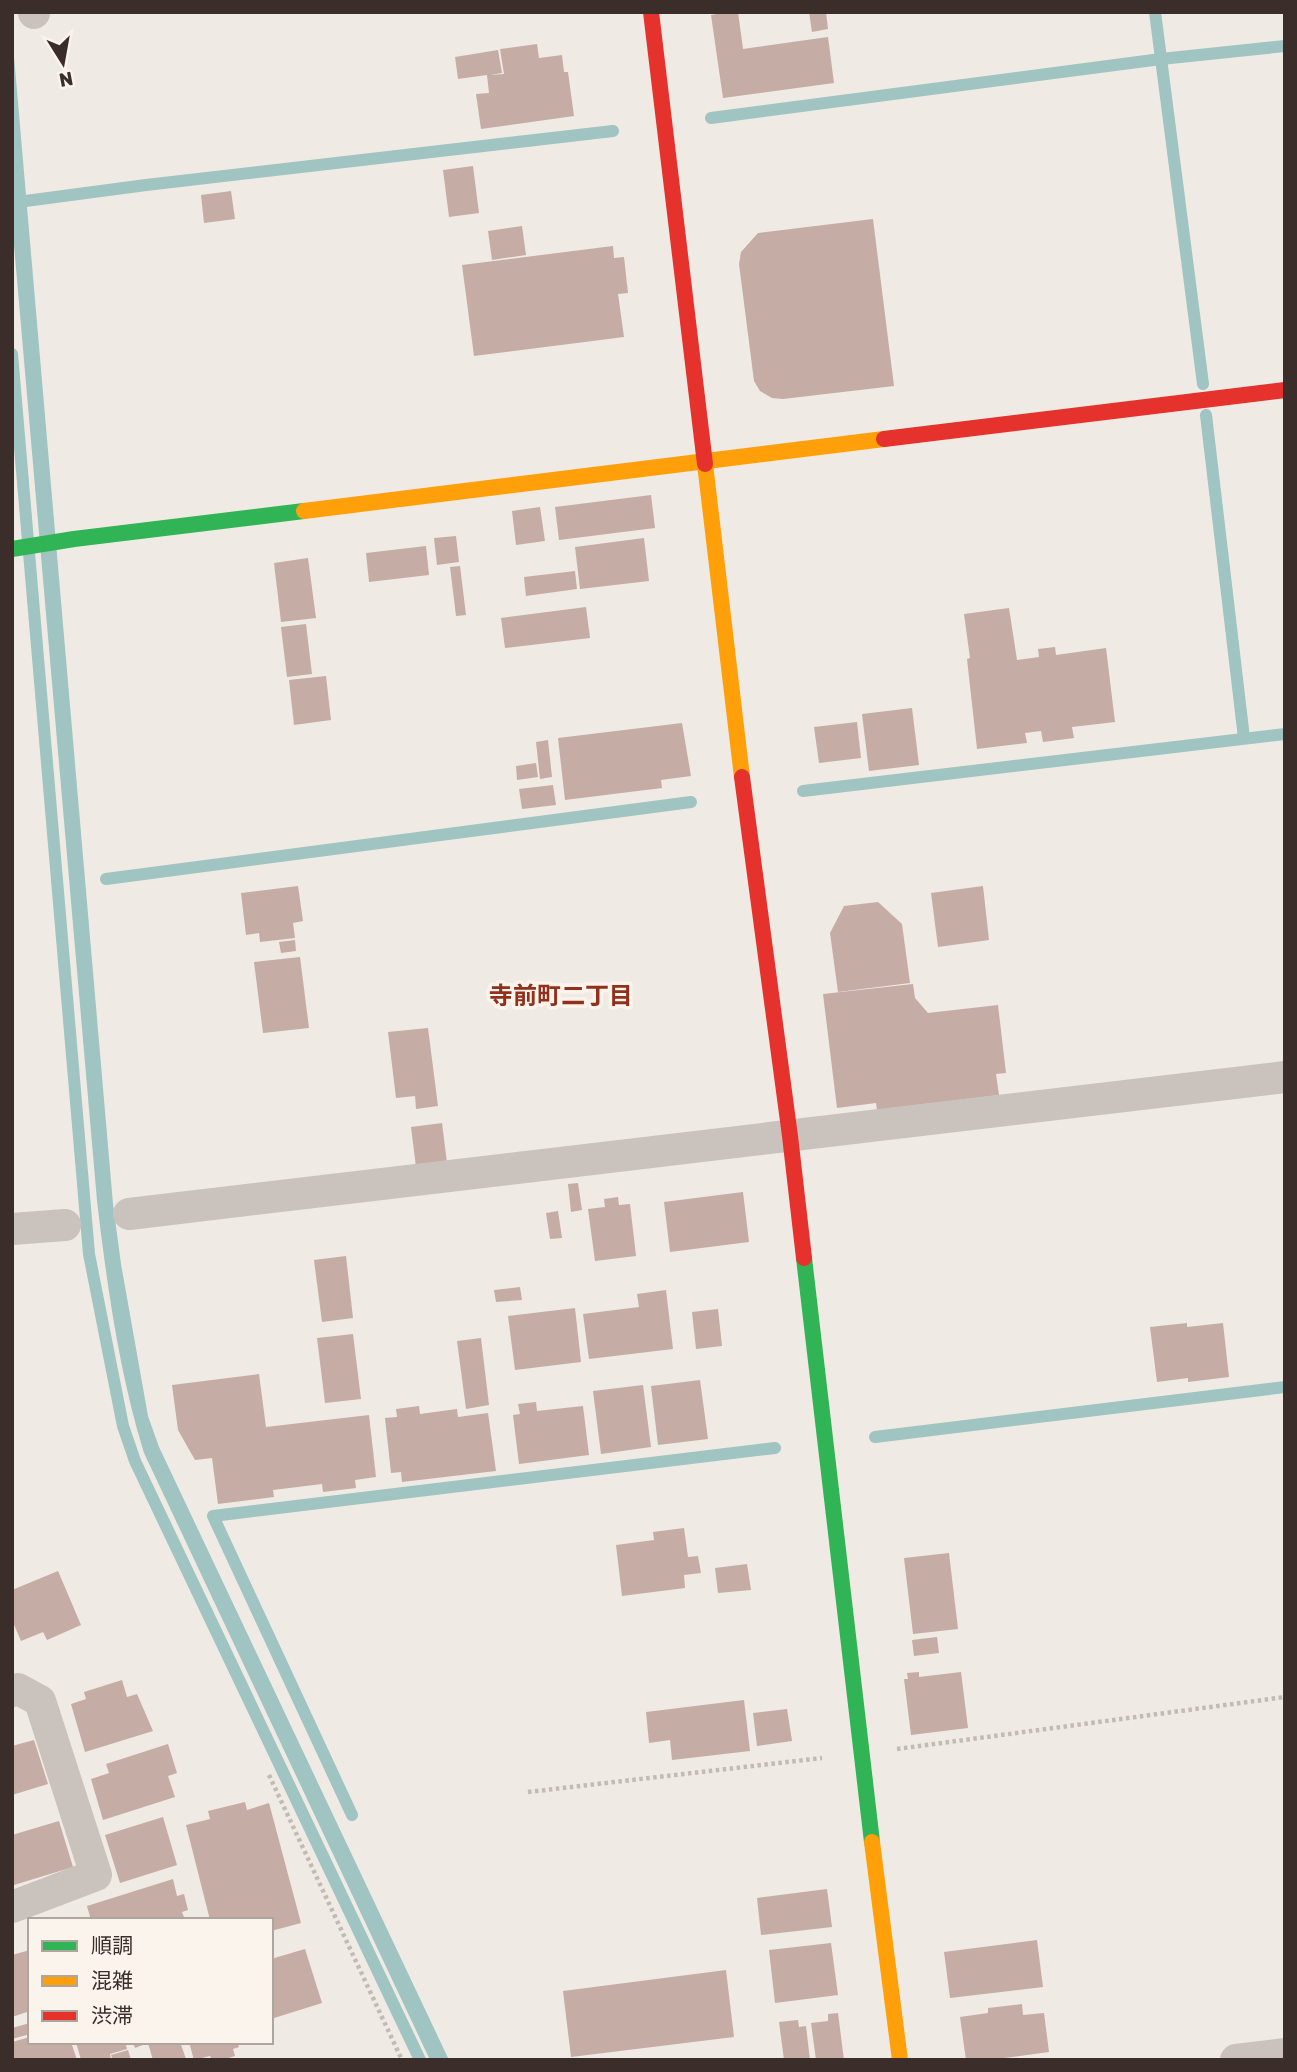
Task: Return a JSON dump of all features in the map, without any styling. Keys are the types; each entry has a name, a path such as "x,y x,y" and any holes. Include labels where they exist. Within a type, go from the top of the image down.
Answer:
{"street":[{"path":"651,12 704,462 790,1136 860,1754 900,2060"},
{"path":"12,549 74,539 1285,390"},
{"path":"129,1214 1285,1077"},
{"path":"12,1229 65,1225"},
{"path":"12,1691 18,1689 40,1701 96,1875 12,1907"},
{"path":"1236,2060 1285,2054"}],"path":[{"path":"528,1792 860,1754 1285,1697"},
{"path":"268,1775 401,2060"}],"water":[{"path":"12,33 113,1204 148,1416 159,1447 449,2060 430,2060 144,1453 121,1360 97,1201 12,222"}],"building":[{"path":"738,12 743,49 828,37 834,83 723,98 711,15"},
{"path":"809,12 826,12 828,29 812,32"},
{"path":"537,44 539,58 562,55 564,72 568,72 574,116 481,129 476,94 489,93 487,75 458,79 455,57 498,50 502,73 491,75 504,74 500,49"},
{"path":"473,166 479,213 449,217 443,170"},
{"path":"231,191 235,219 204,223 201,195"},
{"path":"873,219 894,386 783,399 772,398 760,391 754,381 739,264 741,252 758,233"},
{"path":"522,226 526,255 492,260 488,231"},
{"path":"613,246 614,258 624,257 628,293 618,294 624,337 474,356 462,265"},
{"path":"651,495 655,528 559,540 555,507"},
{"path":"540,507 545,541 516,545 512,511"},
{"path":"456,536 459,562 437,565 434,538"},
{"path":"644,538 649,581 580,589 575,547"},
{"path":"426,546 429,575 369,582 366,553"},
{"path":"308,558 316,618 281,622 274,563"},
{"path":"460,566 466,615 456,616 450,567"},
{"path":"575,571 577,589 526,596 524,577"},
{"path":"586,607 590,638 505,648 501,618"},
{"path":"1009,608 1017,660 1039,657 1038,649 1055,647 1056,655 1106,648 1115,722 1072,727 1074,738 1043,742 1041,731 1025,733 1027,743 977,749 964,614"},
{"path":"306,624 312,674 287,677 281,627"},
{"path":"326,676 331,720 294,725 289,680"},
{"path":"912,708 919,765 869,771 862,714"},
{"path":"857,722 861,758 819,763 814,727"},
{"path":"682,723 691,776 661,780 662,788 565,800 558,738"},
{"path":"548,740 552,777 540,779 536,742"},
{"path":"536,763 538,777 517,780 516,766"},
{"path":"553,785 556,805 522,809 519,789"},
{"path":"298,886 303,921 293,923 295,938 260,942 259,933 246,935 241,893"},
{"path":"983,886 989,940 938,947 931,893"},
{"path":"878,902 902,924 910,983 838,992 830,933 844,906"},
{"path":"295,940 296,951 281,953 279,942"},
{"path":"300,957 309,1028 263,1033 254,962"},
{"path":"913,984 915,998 928,1013 998,1005 1006,1073 996,1074 999,1095 877,1110 876,1103 837,1108 823,994"},
{"path":"428,1028 438,1106 416,1109 415,1096 396,1098 388,1032"},
{"path":"442,1123 447,1163 416,1167 411,1127"},
{"path":"578,1183 582,1210 571,1212 568,1184"},
{"path":"743,1192 749,1242 670,1252 664,1202"},
{"path":"618,1197 619,1205 630,1204 636,1256 595,1261 588,1209 605,1207 604,1199"},
{"path":"558,1211 562,1238 550,1239 546,1213"},
{"path":"346,1256 353,1318 322,1322 314,1260"},
{"path":"520,1287 522,1300 496,1302 494,1290"},
{"path":"666,1290 673,1349 589,1359 583,1314 639,1307 637,1294"},
{"path":"575,1308 581,1362 515,1370 508,1316"},
{"path":"718,1309 722,1346 696,1349 692,1312"},
{"path":"1187,1323 1187,1327 1223,1323 1229,1377 1188,1382 1188,1378 1157,1382 1150,1327"},
{"path":"353,1334 361,1399 325,1403 317,1338"},
{"path":"481,1338 489,1405 466,1409 457,1341"},
{"path":"259,1374 266,1427 369,1415 376,1477 355,1480 356,1488 323,1492 322,1484 273,1490 274,1497 218,1504 212,1458 195,1460 178,1430 172,1385"},
{"path":"700,1380 708,1439 658,1445 651,1386"},
{"path":"643,1385 651,1447 601,1454 593,1391"},
{"path":"536,1402 537,1411 583,1406 589,1455 519,1464 513,1415 520,1414 518,1404"},
{"path":"419,1406 420,1414 457,1409 458,1417 488,1413 496,1471 402,1482 401,1472 391,1473 385,1418 397,1417 396,1409"},
{"path":"684,1528 688,1557 698,1556 701,1573 684,1575 685,1588 622,1596 616,1545 654,1540 653,1532"},
{"path":"949,1553 958,1629 913,1634 904,1558"},
{"path":"747,1564 751,1590 718,1593 715,1568"},
{"path":"58,1571 81,1625 47,1640 43,1632 21,1641 12,1620 12,1590"},
{"path":"937,1637 939,1653 914,1656 912,1640"},
{"path":"919,1672 919,1677 961,1672 968,1728 911,1735 904,1679 908,1679 907,1673"},
{"path":"122,1680 127,1697 137,1694 153,1731 85,1752 71,1704 86,1699 84,1692"},
{"path":"744,1700 750,1751 672,1760 670,1740 649,1743 646,1712"},
{"path":"787,1709 792,1741 757,1746 753,1713"},
{"path":"34,1740 48,1784 12,1795 12,1746"},
{"path":"168,1744 177,1773 168,1776 175,1797 103,1820 91,1779 109,1773 106,1764"},
{"path":"245,1802 247,1810 269,1803 301,1923 273,1930 273,1918 209,1918 186,1825 210,1819 208,1811"},
{"path":"163,1817 177,1865 120,1883 105,1835"},
{"path":"59,1821 73,1867 14,1885 12,1835"},
{"path":"173,1879 177,1896 184,1894 188,1910 182,1912 184,1917 181,1918 90,1918 87,1906"},
{"path":"827,1889 832,1927 761,1935 757,1898"},
{"path":"1037,1940 1043,1987 950,1998 944,1952"},
{"path":"831,1943 838,1995 775,2003 769,1950"},
{"path":"305,1949 322,2003 273,2018 273,1958"},
{"path":"28,1951 28,2012 12,2017 12,1955"},
{"path":"726,1970 734,2037 571,2057 563,1991"},
{"path":"1022,2004 1023,2015 1044,2013 1049,2052 989,2060 966,2060 960,2017 988,2013 988,2008"},
{"path":"838,2013 844,2060 816,2060 811,2023 828,2021 828,2014"},
{"path":"798,2020 799,2027 806,2026 810,2060 784,2060 779,2022"},
{"path":"28,2024 28,2035 12,2039 12,2028"},
{"path":"28,2038 28,2044 72,2044 77,2060 13,2060 12,2042"},
{"path":"77,2044 126,2044 127,2049 110,2054 111,2060 81,2060"},
{"path":"148,2044 181,2044 186,2059 153,2060"},
{"path":"190,2044 238,2044 239,2047 233,2049 235,2056 222,2060 212,2060 210,2056 194,2060"},
{"path":"128,2050 131,2060 113,2060 111,2055"}],"waterway":[{"path":"1155,12 1203,384"},
{"path":"711,118 1161,59 1285,46"},
{"path":"18,202 613,131"},
{"path":"12,354 89,1254 123,1426 135,1461 420,2060"},
{"path":"1206,415 1244,738"},
{"path":"803,791 1285,734"},
{"path":"106,879 691,802"},
{"path":"875,1437 1285,1387"},
{"path":"352,1815 213,1516 775,1448"}],"traffic: fast":[{"path":"12,549 304,511"},
{"path":"804,1258 872,1842"}],"traffic: slow":[{"path":"304,511 884,439"},
{"path":"705,464 742,777"},
{"path":"872,1842 900,2060"}],"traffic: jam":[{"path":"651,12 705,464"},
{"path":"884,439 1285,390"},
{"path":"742,777 804,1258"}],"district":[{"name":"寺前町二丁目","path":"561,996"}]}
